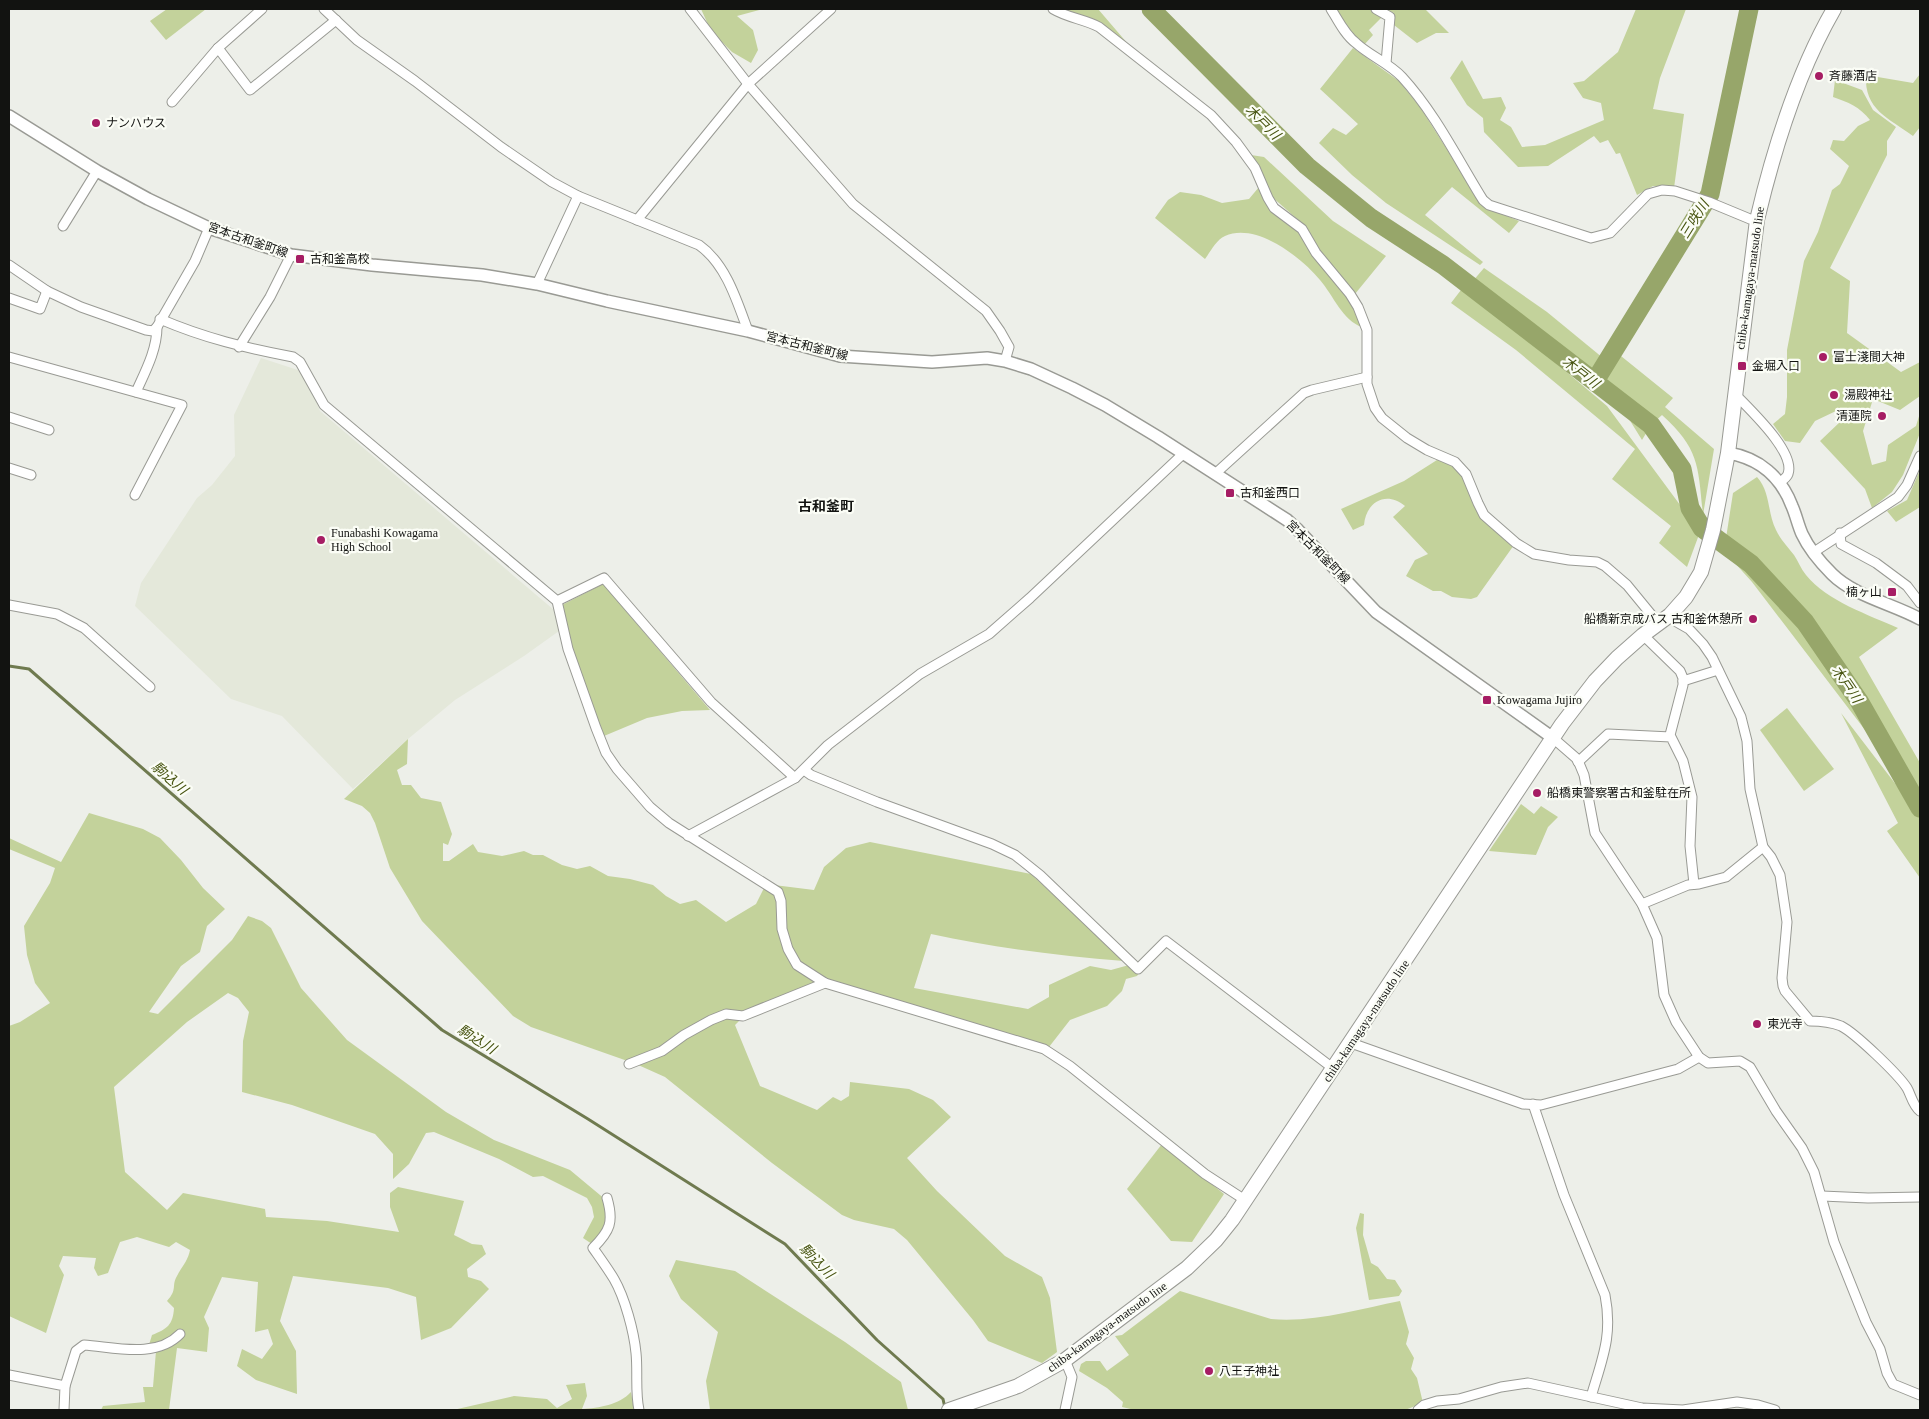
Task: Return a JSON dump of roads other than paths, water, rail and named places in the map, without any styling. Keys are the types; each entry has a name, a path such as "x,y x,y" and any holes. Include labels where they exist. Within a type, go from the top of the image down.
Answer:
{"main road":[{"name":"chiba-kamagaya-matsudo line","path":"949,1410 1018,1386 1065,1360 1187,1268 1216,1240 1334,1069 1553,738 1595,681 1643,635 1670,615 1696,582 1714,530 1728,453 1757,220 1774,156 1806,60 1816,38 1834,9"}],"street":[{"path":"172,102 218,48 262,9"},
{"path":"324,9 357,40 415,81 501,147 552,182 578,196 699,245 711,254 733,291 748,331"},
{"path":"690,9 748,84 853,204 986,311 1009,347 1005,361"},
{"path":"637,220 748,84 831,9"},
{"path":"1053,9 1067,17 1092,23 1099,27 1211,115 1236,142 1255,168 1274,208 1302,229 1316,253 1358,306 1367,330 1367,378 1375,408 1382,418 1407,438 1427,450 1455,462 1466,474 1484,515 1497,527 1534,554 1569,560 1597,562 1605,566 1627,585 1659,624"},
{"path":"1331,9 1354,42 1369,54 1386,63 1401,76 1422,101 1483,200 1489,205 1591,238 1610,233 1635,205 1648,194 1662,190 1705,201 1757,220"},
{"path":"1376,9 1390,17 1386,63"},
{"path":"218,48 250,90 336,20"},
{"name":"宮本古和釜町線","path":"9,116 97,171 148,199 210,228 292,255 372,266 482,275 537,284 748,331 840,356 932,362 987,358 1031,369 1072,388 1120,414 1184,453 1293,525 1376,612 1553,738"},
{"path":"63,226 97,171"},
{"path":"537,284 578,196"},
{"path":"9,265 47,291 80,307 153,331 195,261 210,228"},
{"path":"239,346 270,297 292,255"},
{"path":"9,298 40,309 47,291"},
{"path":"159,323 239,346 293,357 300,362 324,405 557,601 568,649 606,753 617,769 650,807 669,823 778,892 781,902 782,929 788,949 797,965 825,983 1044,1049 1070,1066 1205,1174 1245,1200"},
{"path":"136,392 147,369 157,338 159,323"},
{"path":"9,357 182,405 135,495"},
{"path":"1215,474 1304,393 1367,378"},
{"path":"1734,394 1768,429 1781,447 1789,466 1788,475 1780,482"},
{"path":"9,417 49,430"},
{"path":"688,836 796,778 828,745 920,674 989,634 1044,586 1184,453"},
{"path":"1728,453 1739,455 1757,463 1780,482 1787,493 1804,537 1833,575 1852,588 1920,619"},
{"path":"1814,552 1840,533 1898,497 1908,485 1920,456"},
{"path":"9,468 31,475"},
{"path":"1840,533 1840,544 1876,563 1907,586 1920,603"},
{"path":"557,601 604,578 710,702 796,778"},
{"path":"9,605 57,614 84,628 150,687"},
{"path":"1670,615 1689,629 1703,644 1738,709 1743,723 1747,741 1750,789 1763,846 1780,875 1787,922 1782,978 1785,990 1810,1022 1834,1024 1849,1031 1856,1037 1896,1075 1906,1087 1916,1108 1920,1111"},
{"path":"1643,635 1680,671 1683,682 1670,736 1683,760 1692,797 1690,846 1694,884"},
{"path":"1683,682 1718,670"},
{"path":"1578,762 1606,734 1670,736"},
{"path":"1553,738 1578,762 1584,775 1595,833 1642,904 1657,938 1664,995 1676,1022 1699,1057 1708,1063 1740,1061 1750,1067 1776,1111 1802,1148 1814,1172 1834,1242 1866,1322 1880,1349 1887,1373 1893,1384 1920,1395"},
{"path":"804,770 811,775 877,802 992,844 1016,855 1040,875 1138,969 1166,941 1334,1069"},
{"path":"1642,904 1694,884 1726,877 1763,846"},
{"path":"629,1064 662,1050 711,1020 726,1014 743,1016 825,983"},
{"path":"1351,1043 1523,1104 1541,1105 1678,1069 1699,1057"},
{"path":"1533,1104 1560,1186 1605,1295 1608,1311 1608,1339 1591,1396"},
{"path":"1822,1196 1868,1198 1920,1197"},
{"path":"607,1198 612,1214 605,1235 593,1248 615,1281 631,1328 636,1351 638,1380 636,1400 639,1410"},
{"path":"64,1410 65,1386 76,1351 84,1345 144,1350 165,1345 180,1334"},
{"path":"1065,1360 1072,1377 1065,1410"},
{"path":"9,1375 65,1386"},
{"path":"1418,1410 1424,1405 1437,1401 1459,1399 1501,1387 1528,1383 1642,1408 1683,1410 1737,1402 1775,1410"}],"waterway":[{"name":"木戸川","path":"1151,9 1307,166 1371,218 1443,265 1651,425 1682,469 1690,508 1702,528 1751,564 1805,622 1859,701 1920,808"},
{"name":"三咲川","path":"1595,381 1710,194 1749,9"},
{"name":"駒込川","path":"9,666 29,669 442,1030 588,1119 785,1244 877,1340 943,1399 945,1408"}],"place":[{"name":"斉藤酒店","path":"1819,76"},
{"name":"ナンハウス","path":"96,123"},
{"name":"古和釜高校","path":"300,259"},
{"name":"富士淺間大神","path":"1823,357"},
{"name":"金堀入口","path":"1742,366"},
{"name":"湯殿神社","path":"1834,395"},
{"name":"清蓮院","path":"1882,416"},
{"name":"古和釜西口","path":"1230,493"},
{"name":"Funabashi Kowagama High School","path":"321,540"},
{"name":"楠ヶ山","path":"1892,592"},
{"name":"船橋新京成バス 古和釜休憩所","path":"1753,619"},
{"name":"Kowagama Jujiro","path":"1487,700"},
{"name":"船橋東警察署古和釜駐在所","path":"1537,793"},
{"name":"東光寺","path":"1757,1024"},
{"name":"八王子神社","path":"1209,1371"}],"district":[{"name":"古和釜町","path":"826,506"}]}
